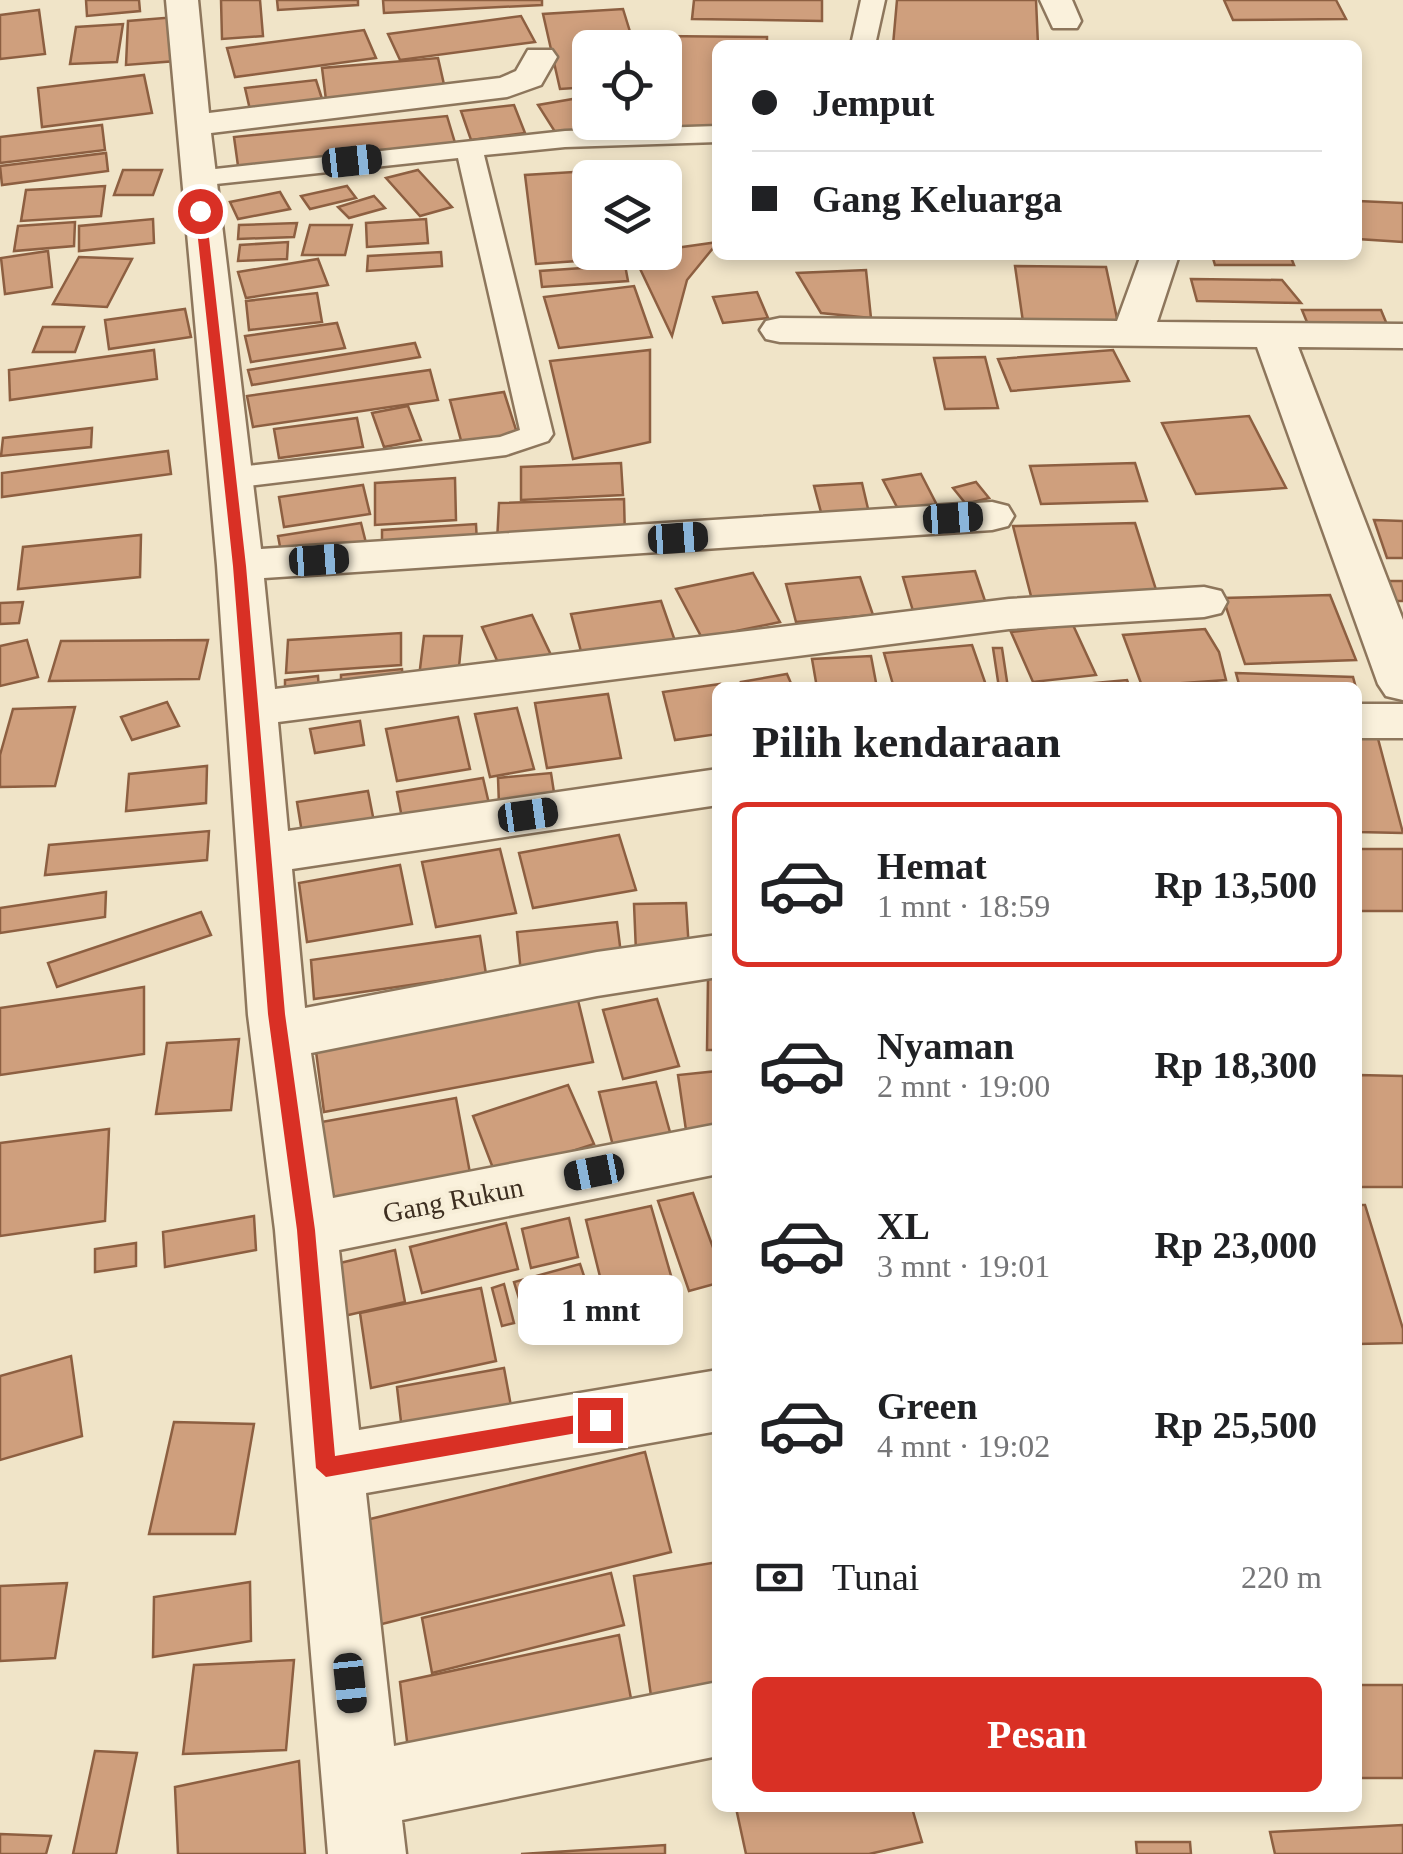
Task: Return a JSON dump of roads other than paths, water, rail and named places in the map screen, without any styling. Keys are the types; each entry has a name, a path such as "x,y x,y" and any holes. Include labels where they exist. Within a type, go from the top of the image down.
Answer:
{"street":[{"path":"182,0 197,178 240,566 280,1036 306,1230 326,1468 364,1822 712,1721"},
{"path":"193,125 506,87 529,78 540,57"},
{"path":"1133,333 1158,260"},
{"path":"780,330 1403,336"},
{"path":"1274,337 1403,684"},
{"path":"240,566 992,516"},
{"path":"250,709 1009,614 1204,602"},
{"path":"1362,721 1403,720"},
{"path":"264,854 712,788"},
{"path":"280,1036 597,974 712,957"},
{"name":"Gang Rukun","path":"306,1230 712,1149"},
{"path":"326,1468 712,1401"}],"lane":[{"path":"864,40 873,0"},
{"path":"197,178 565,139 712,134"},
{"path":"230,478 506,446 537,434 469,148"}]}
